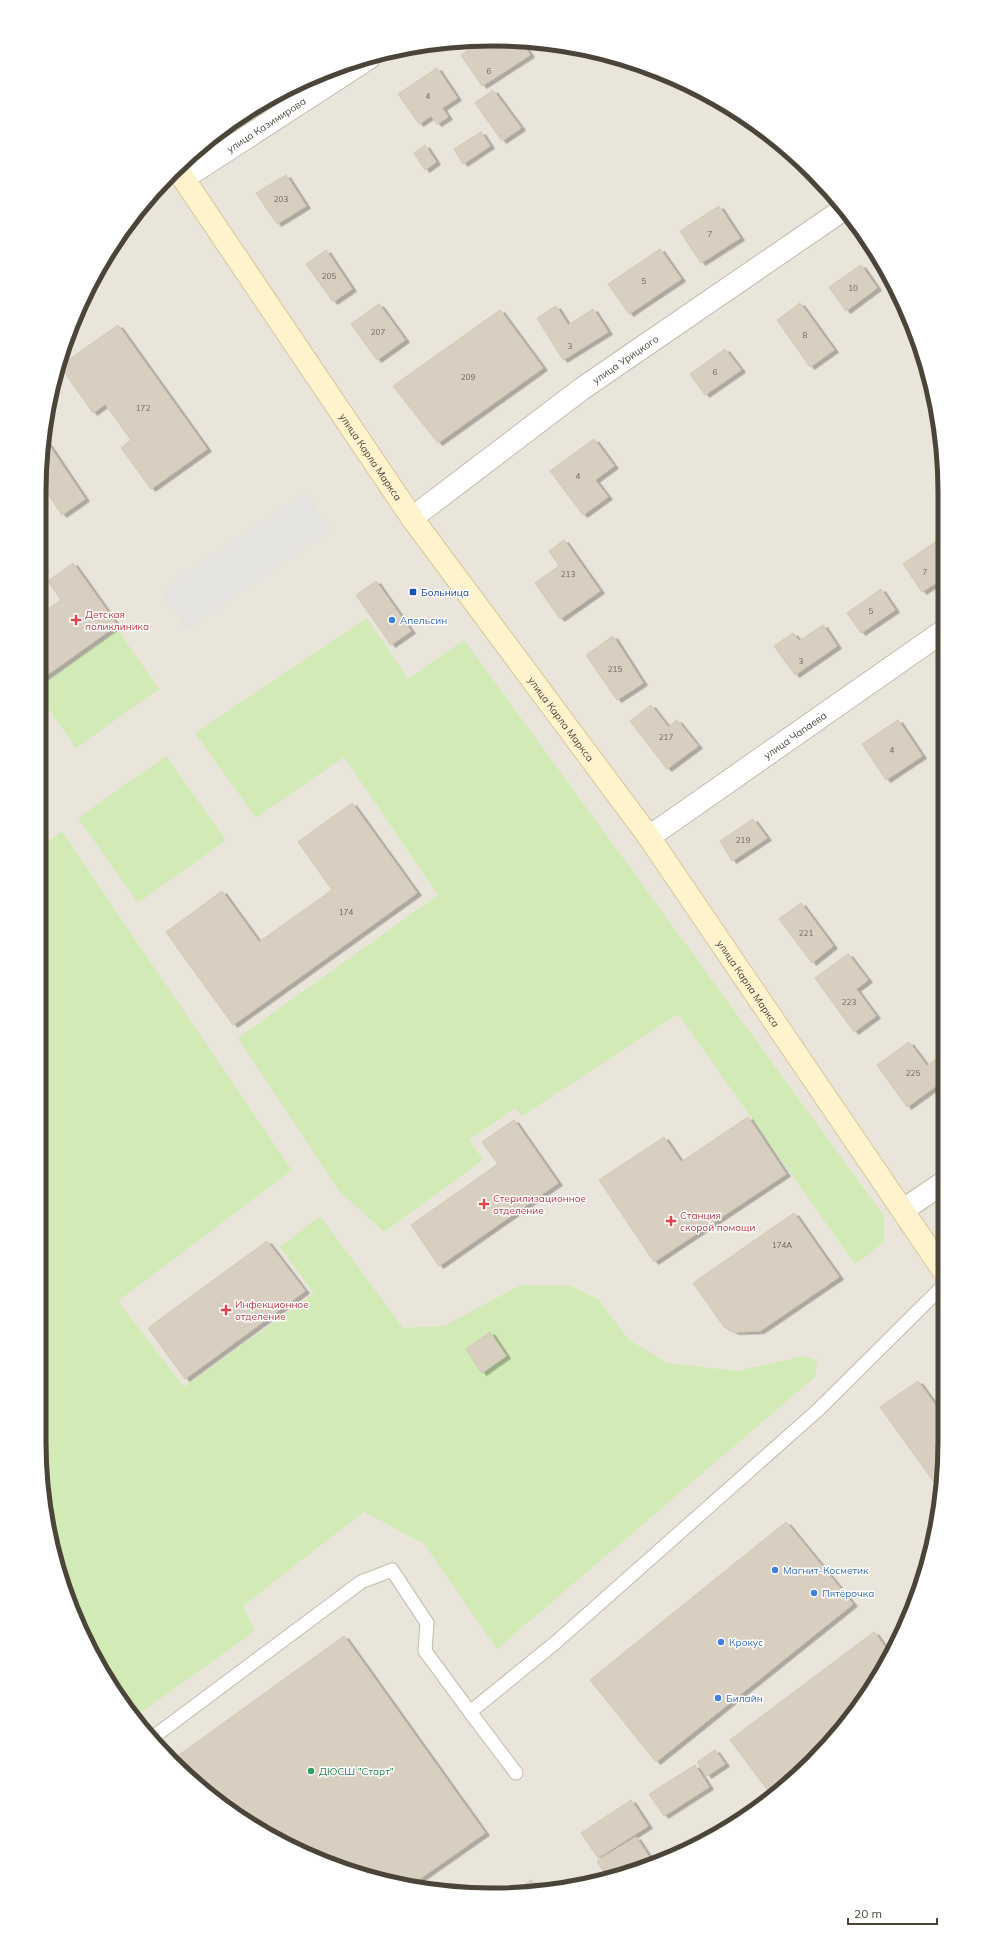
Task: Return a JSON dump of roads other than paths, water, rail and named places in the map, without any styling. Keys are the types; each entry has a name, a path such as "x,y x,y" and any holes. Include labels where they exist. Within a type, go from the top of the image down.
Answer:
{"main road":[{"name":"улица Карла Маркса","path":"180,174 412,518 649,837 938,1261"}],"street":[{"name":"улица Казимирова","path":"183,171 350,70"},
{"name":"улица Урицкого","path":"412,518 583,388 839,212"},
{"name":"улица Чапаева","path":"649,837 938,635"},
{"path":"903,1210 938,1186"}],"lane":[{"path":"470,1712 554,1643 818,1410 938,1291"},
{"path":"156,1735 361,1582 392,1570 427,1623 425,1651 516,1773"}],"place":[{"name":"Больница","path":"413,592"},
{"name":"Детская поликлиника","path":"76,620"},
{"name":"Апельсин","path":"392,620"},
{"name":"Стерилизационное отделение","path":"484,1204"},
{"name":"Станция скорой помощи","path":"671,1221"},
{"name":"Инфекционное отделение","path":"226,1310"},
{"name":"Магнит-Косметик","path":"775,1570"},
{"name":"Пятёрочка","path":"814,1593"},
{"name":"Крокус","path":"721,1642"},
{"name":"Билайн","path":"718,1698"},
{"name":"ДЮСШ \"Старт\"","path":"311,1771"}]}
